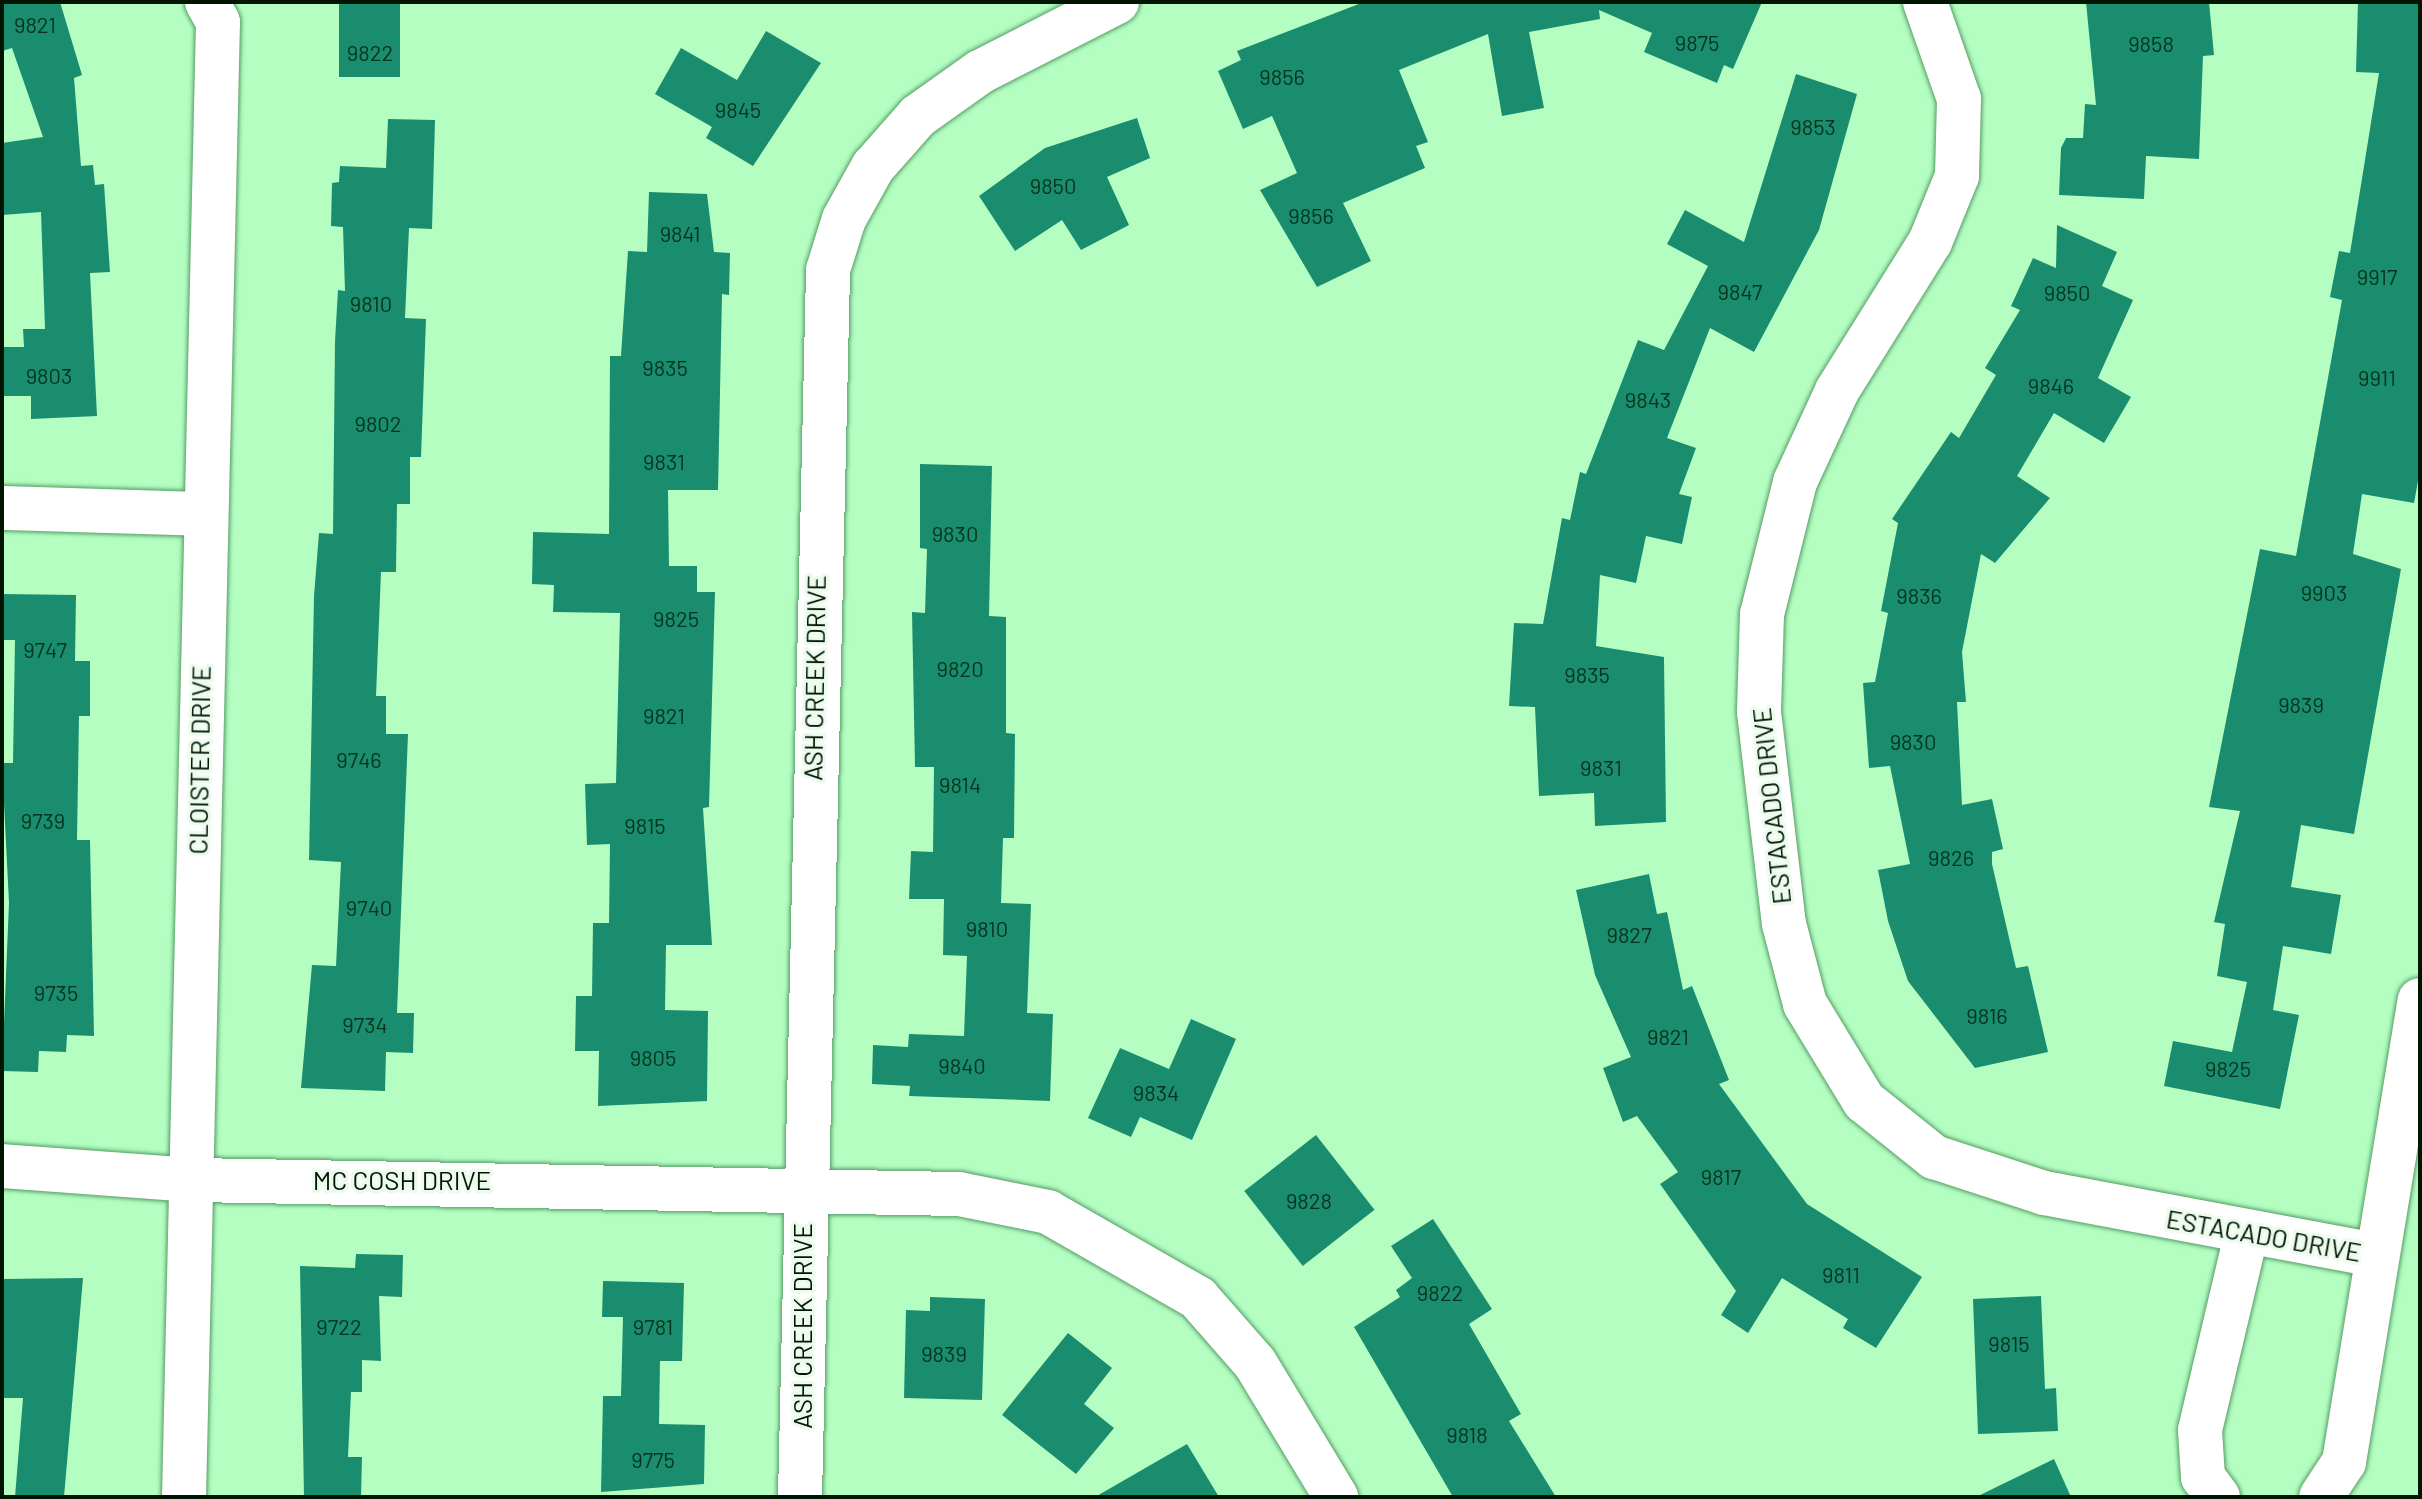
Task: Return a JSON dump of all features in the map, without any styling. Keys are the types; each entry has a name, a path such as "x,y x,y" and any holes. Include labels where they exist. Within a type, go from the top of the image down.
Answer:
{"street":[{"name":"ASH CREEK DRIVE","path":"800,1497 803,1190 828,270 844,219 873,167 918,116 980,72 1117,2"},
{"name":"ESTACADO DRIVE","path":"1925,2 1959,99 1957,176 1930,242 1837,391 1795,482 1762,614 1759,712 1784,924 1805,1004 1864,1101 1934,1157 2044,1193 2246,1235 2374,1255"},
{"name":"CLOISTER DRIVE","path":"184,1497 194,1180 214,9"},
{"path":"2,508 203,514"},
{"path":"2321,1497 2344,1462 2374,1255 2420,1000"},
{"name":"MC COSH DRIVE","path":"2,1166 194,1180 959,1194 1048,1212 1110,1242 1207,1308 1255,1363 1336,1497"},
{"path":"2218,1497 2203,1477 2200,1430 2246,1235"}],"building":[{"path":"2,2 60,2 82,75 74,78 81,166 93,165 95,185 104,184 110,272 90,273 97,416 31,419 31,396 2,396 2,347 24,347 23,329 45,329 41,212 2,215 2,143 43,137 12,48 2,51"},
{"path":"339,2 400,2 400,77 339,77"},
{"path":"1364,2 1762,2 1733,69 1724,65 1717,83 1644,52 1652,33 1599,10 1600,19 1529,32 1544,108 1502,116 1488,34 1399,70 1428,142 1416,146 1425,168 1343,203 1371,261 1317,287 1260,190 1297,173 1272,116 1243,129 1218,71 1241,60 1237,51"},
{"path":"2086,2 2209,2 2214,55 2203,56 2199,159 2146,156 2144,199 2059,195 2061,148 2066,138 2083,138 2085,104 2096,105"},
{"path":"2358,2 2420,2 2420,470 2414,503 2362,494 2353,554 2401,569 2354,834 2301,825 2291,887 2341,895 2331,954 2283,946 2273,1010 2299,1015 2280,1109 2164,1086 2173,1041 2232,1052 2247,982 2217,976 2225,924 2214,922 2240,811 2209,807 2260,549 2296,556 2342,300 2330,297 2339,251 2350,253 2379,73 2356,72"},
{"path":"766,31 821,63 753,166 706,138 712,127 655,94 681,48 737,80"},
{"path":"1796,74 1857,94 1819,230 1754,352 1710,328 1667,438 1696,448 1679,494 1692,497 1682,544 1646,536 1636,583 1600,575 1596,646 1664,657 1666,822 1595,826 1594,793 1539,796 1535,707 1509,706 1514,623 1543,624 1562,518 1570,520 1580,472 1586,474 1638,340 1664,350 1708,266 1667,244 1685,210 1744,242"},
{"path":"1137,118 1150,158 1107,177 1129,225 1081,250 1062,220 1015,251 979,196 1045,148"},
{"path":"388,119 435,120 432,229 409,228 405,318 426,319 421,457 410,457 410,504 397,504 396,572 381,572 376,696 386,696 386,734 408,734 397,1013 414,1013 413,1053 386,1052 385,1091 301,1088 312,965 336,966 341,862 309,860 314,596 319,533 333,534 335,341 338,290 345,291 343,227 331,226 332,183 339,182 340,166 386,168"},
{"path":"649,192 707,194 714,252 730,253 729,295 722,294 718,490 668,490 669,566 697,566 697,592 715,592 709,807 703,808 712,945 666,945 665,1010 708,1011 707,1101 598,1106 599,1051 575,1051 576,996 592,996 593,923 609,923 610,844 587,845 585,784 616,783 620,613 553,612 554,585 532,584 533,532 609,534 610,356 621,356 628,251 647,252"},
{"path":"2057,225 2117,252 2102,286 2133,300 2098,378 2131,397 2104,443 2054,413 2017,476 2050,498 1995,563 1981,554 1962,652 1966,702 1957,702 1962,805 1992,799 2003,849 1992,852 1992,864 2016,968 2028,966 2048,1052 1975,1068 1908,981 1888,921 1878,870 1910,864 1890,766 1869,768 1863,683 1875,682 1888,613 1881,611 1898,523 1892,519 1951,432 1959,438 1996,375 1985,368 2020,310 2011,306 2033,258 2056,268"},
{"path":"920,464 992,466 989,616 1006,617 1006,733 1015,734 1014,838 1003,838 1001,903 1031,904 1027,1013 1053,1014 1050,1101 909,1096 910,1086 872,1084 873,1045 908,1047 909,1034 964,1036 967,956 943,955 944,899 909,899 911,851 933,852 934,767 915,767 912,612 925,613 927,549 920,548"},
{"path":"2,594 76,595 75,661 90,661 90,716 79,716 77,840 90,840 94,1036 67,1035 66,1052 39,1051 38,1072 2,1071 9,903 2,763 13,763 15,640 2,640"},
{"path":"1649,874 1657,914 1667,912 1683,990 1692,986 1729,1080 1719,1084 1807,1204 1922,1277 1876,1348 1843,1328 1848,1319 1782,1278 1748,1333 1721,1315 1736,1291 1660,1184 1678,1172 1637,1116 1623,1122 1603,1068 1631,1057 1595,975 1576,890"},
{"path":"1191,1019 1236,1039 1192,1140 1140,1117 1131,1137 1088,1118 1120,1048 1169,1069"},
{"path":"1316,1135 1374,1210 1303,1266 1244,1191"},
{"path":"1433,1219 1492,1309 1469,1324 1521,1414 1509,1421 1556,1497 1453,1497 1354,1327 1400,1297 1396,1290 1412,1278 1391,1246"},
{"path":"356,1254 403,1255 402,1297 379,1296 381,1361 362,1360 362,1392 351,1392 348,1457 362,1457 361,1497 304,1497 300,1266 355,1268"},
{"path":"83,1278 64,1497 15,1497 23,1398 2,1398 2,1279"},
{"path":"603,1281 684,1283 682,1361 660,1361 659,1424 705,1425 704,1484 601,1492 603,1396 621,1396 623,1317 602,1317"},
{"path":"2041,1296 2045,1389 2056,1388 2058,1431 1978,1434 1973,1299"},
{"path":"930,1297 985,1299 982,1400 904,1398 906,1310 930,1311"},
{"path":"1068,1333 1112,1368 1084,1404 1114,1428 1076,1474 1002,1415"},
{"path":"1187,1444 1219,1497 1095,1497"},
{"path":"2054,1459 2071,1497 1976,1497"}]}
